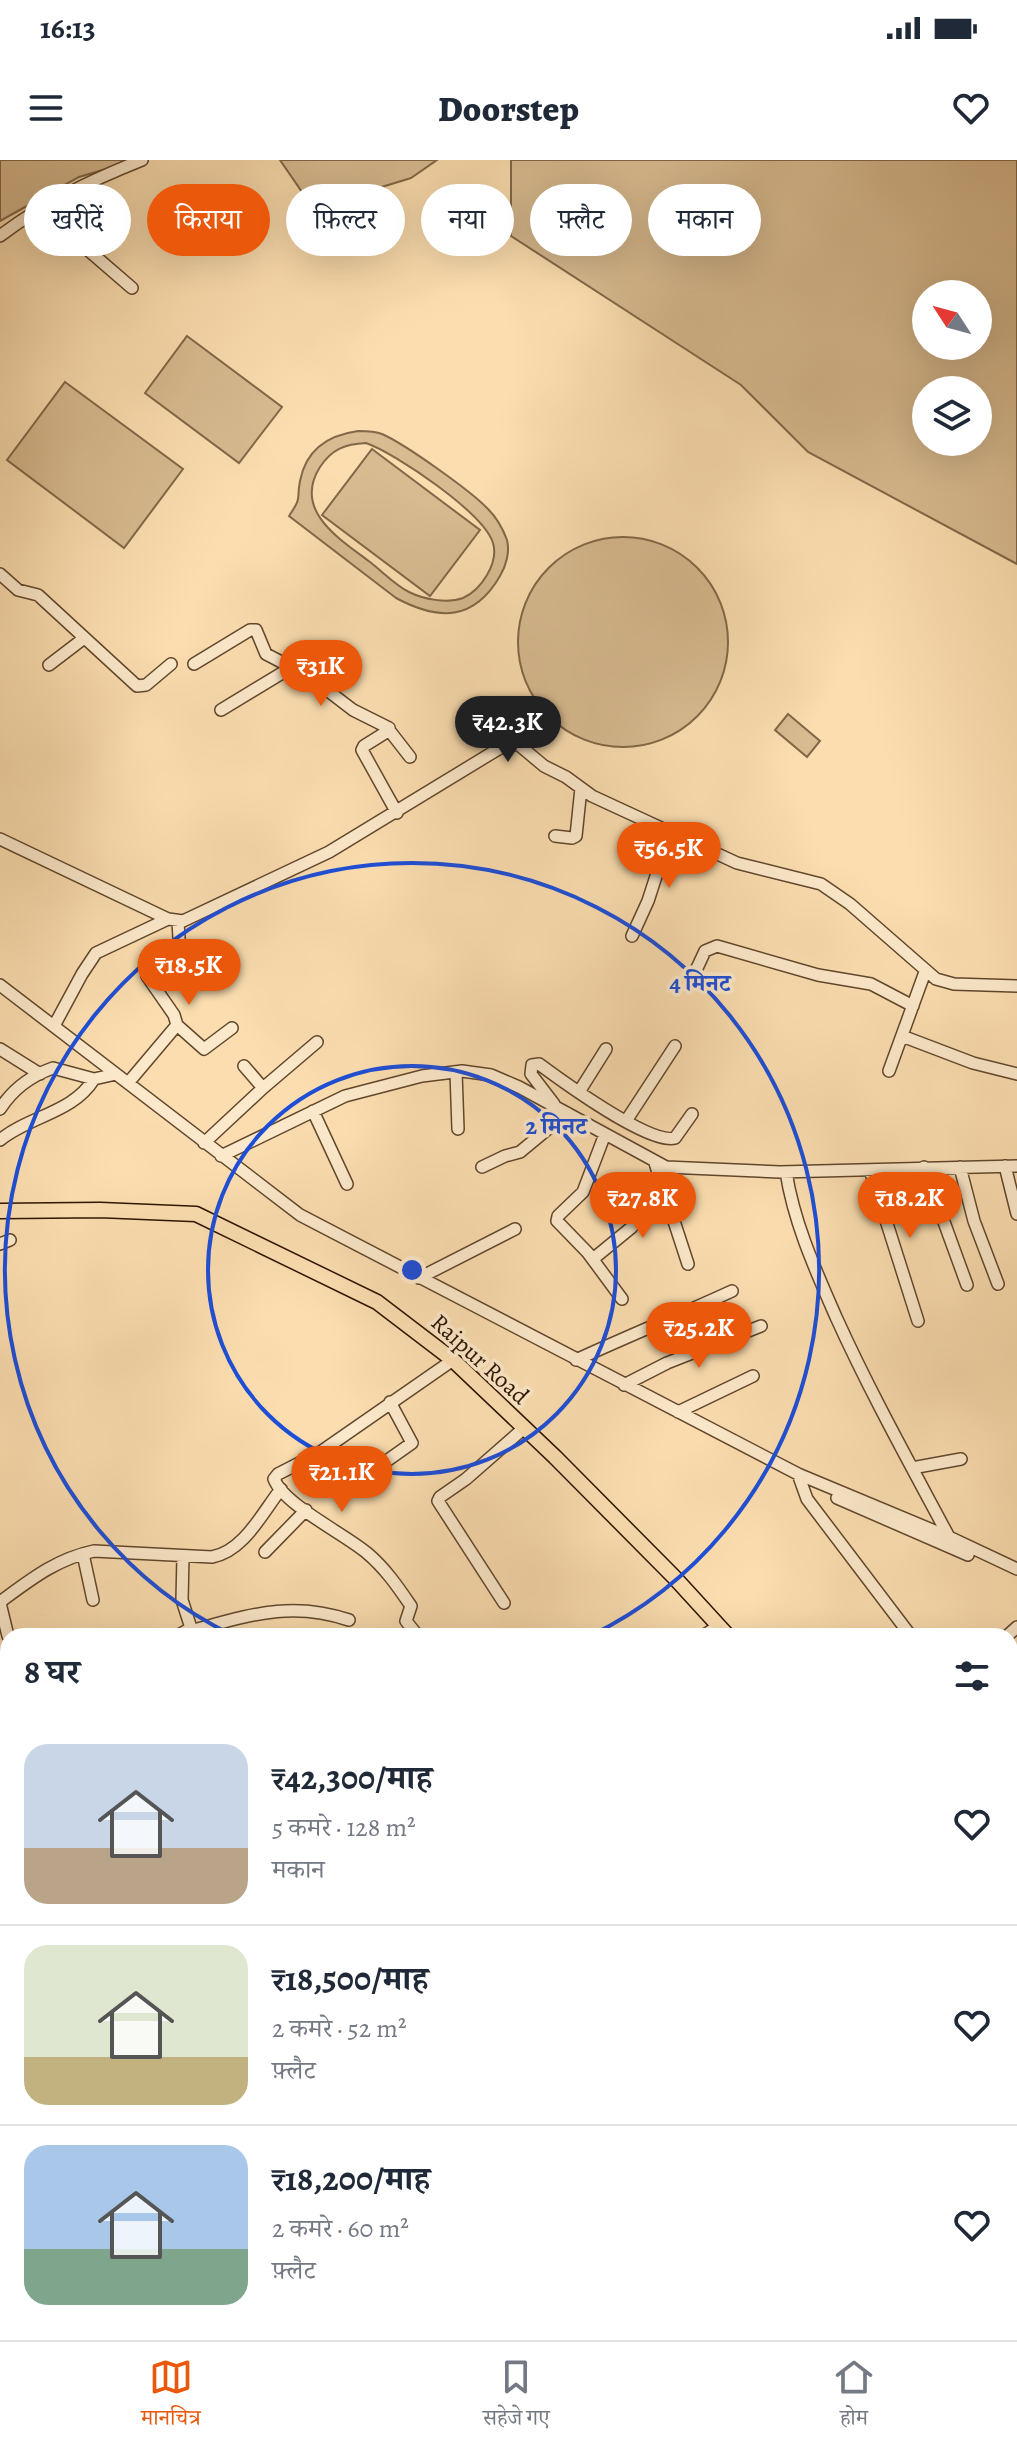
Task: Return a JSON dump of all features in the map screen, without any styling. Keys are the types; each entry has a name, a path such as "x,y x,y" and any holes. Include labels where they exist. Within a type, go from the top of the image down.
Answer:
{"main road":[{"name":"Raipur Road","path":"0,1211 100,1210 196,1214 377,1302 453,1360 674,1577 720,1628"}],"street":[{"path":"86,184 142,160"},
{"path":"0,236 24,220"},
{"path":"95,256 132,288"},
{"path":"0,574 18,590 38,595 137,686 146,685 171,664"},
{"path":"194,664 252,629 258,632 266,654 310,677 353,710 389,730 410,757"},
{"path":"49,665 83,639"},
{"path":"221,710 292,667"},
{"path":"389,730 362,750 397,813"},
{"path":"54,1026 96,953 173,920 191,919 329,852 509,744 523,747 544,766 635,817 671,830 745,866 821,884 850,904 925,972 945,983 1017,986"},
{"path":"555,836 576,836 581,788"},
{"path":"632,936 648,901 671,830"},
{"path":"0,839 173,920"},
{"path":"173,920 180,955 147,976 174,1015 177,1025 204,1049 232,1028"},
{"path":"691,981 705,951 717,946 794,970 871,984 913,1006"},
{"path":"889,1071 925,972"},
{"path":"0,985 300,1215 818,1484 837,1489 1017,1569"},
{"path":"128,1083 177,1025"},
{"path":"902,1036 973,1063 1017,1074"},
{"path":"204,1143 317,1042"},
{"path":"626,1121 675,1046"},
{"path":"0,1049 40,1074"},
{"path":"579,1092 606,1049"},
{"path":"562,1110 531,1074 532,1065 539,1064 579,1092 649,1133 672,1139 692,1114"},
{"path":"244,1066 263,1088"},
{"path":"0,1109 5,1093 55,1069 94,1079 116,1074"},
{"path":"456,1072 458,1129"},
{"path":"221,1156 365,1089 456,1072 491,1075 562,1110 655,1163 680,1169 786,1172 1011,1166 1017,1214"},
{"path":"0,1140 18,1127 68,1104 83,1094 94,1079"},
{"path":"482,1167 502,1157 517,1154 546,1133 562,1110"},
{"path":"313,1111 347,1184"},
{"path":"605,1134 583,1192 557,1219 560,1226 593,1259 622,1299"},
{"path":"655,1163 688,1264"},
{"path":"924,1167 967,1285"},
{"path":"960,1167 974,1221 998,1284"},
{"path":"870,1170 918,1321"},
{"path":"786,1172 793,1208 814,1269 851,1350 949,1537"},
{"path":"593,1259 632,1227 634,1216 664,1190"},
{"path":"419,1278 515,1229"},
{"path":"576,1360 732,1291"},
{"path":"624,1385 667,1363 761,1326"},
{"path":"412,1628 406,1621 411,1606 387,1572 363,1549 306,1510 275,1481 278,1474 319,1453 453,1360"},
{"path":"678,1412 753,1376"},
{"path":"371,1472 412,1443 409,1432 390,1402"},
{"path":"504,1603 438,1501 524,1428"},
{"path":"912,1468 961,1459"},
{"path":"798,1474 807,1499 905,1628"},
{"path":"818,1484 833,1496 1017,1577"},
{"path":"6,1628 0,1603 51,1565 83,1554 125,1551 212,1557 231,1550 281,1489"},
{"path":"265,1552 306,1510"},
{"path":"83,1554 93,1600"},
{"path":"183,1556 182,1600 196,1628"},
{"path":"207,1628 254,1613 298,1609 349,1620"}],"shaded area":[{"path":"0,160 137,160 79,177 66,184 24,184 24,208 0,221"},
{"path":"280,160 437,160 411,178 391,184 296,184"},
{"path":"511,160 1017,160 1017,564 808,452 741,385 542,256 632,256 632,184 530,184 530,248 514,238"},
{"path":"187,336 282,407 239,463 145,393"},
{"path":"65,382 183,469 124,548 7,460"},
{"path":"358,431 382,434 421,457 480,501 494,516 507,540 507,559 500,576 479,602 467,609 441,613 412,606 396,598 289,516 298,501 303,470 313,452 328,440","holes":["366,443 417,471 457,501 486,530 493,543 493,559 487,575 470,594 457,600 443,601 409,592 334,534 316,511 312,497 313,483 329,456 345,446 358,444"]},
{"path":"372,449 480,530 430,596 322,515"},
{"path":"623,537 663,545 697,568 720,602 728,642 720,682 697,716 663,739 623,747 583,739 549,716 526,682 518,642 526,602 549,568 583,545"},
{"path":"788,714 820,741 807,757 775,730"}]}
